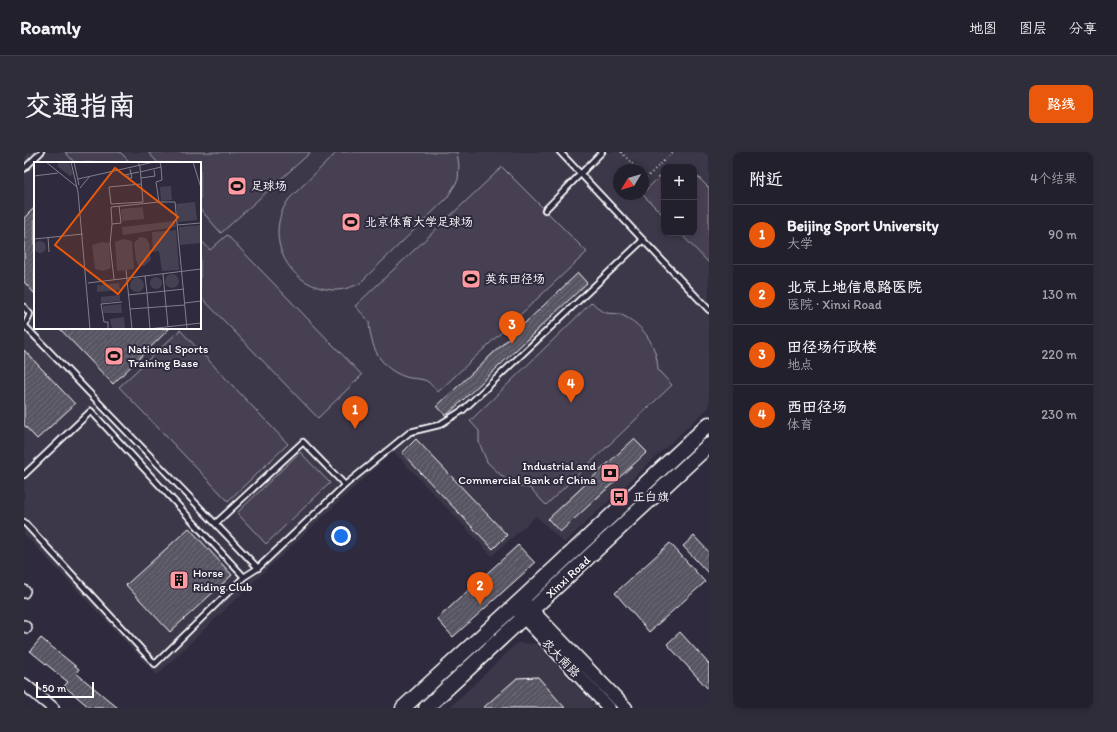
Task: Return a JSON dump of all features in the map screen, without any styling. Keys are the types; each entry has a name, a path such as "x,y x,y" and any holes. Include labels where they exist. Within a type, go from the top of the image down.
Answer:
{"main road":[{"name":"Xinxi Road","path":"403,708 518,603 709,424"},
{"name":"Xinxi Road","path":"426,708 709,445"},
{"path":"518,603 528,614"},
{"name":"农大南路","path":"528,614 609,708"},
{"name":"农大南路","path":"528,614 626,708"}],"street":[{"path":"24,684 53,708"}],"lane":[{"path":"24,169 41,152"},
{"path":"560,152 709,310"},
{"path":"545,210 602,152"},
{"path":"24,522 155,664 244,577 258,568 345,485 410,432 439,425 464,410 643,240"},
{"path":"24,307 30,314 24,325 258,568"},
{"path":"24,475 91,411 244,577"},
{"path":"216,523 303,442 345,485"}],"path":[{"path":"620,152 632,164"},
{"path":"649,175 673,152"}],"shaded area":[{"path":"24,152 709,152 709,407 564,543 536,516 492,556 393,451 157,675 24,534"},
{"path":"65,152 120,152 130,162 74,162"},
{"name":"足球场","path":"148,152 311,152 221,233 201,210 201,162 157,162"},
{"name":"北京体育大学足球场","path":"337,152 457,152 459,166 458,180 447,198 359,284 335,290 311,285 299,277 289,266 282,254 278,226 282,212 289,199"},
{"name":"英东田径场","path":"502,167 587,252 438,392 430,383 419,379 408,378 389,368 383,362 374,348 369,321 355,306"},
{"path":"661,175 661,213 648,200 649,187"},
{"path":"697,176 709,188 709,263 683,236 697,236"},
{"path":"227,235 362,375 318,418 201,297 201,240 210,250"},
{"path":"592,302 603,312 619,314 628,318 642,329 652,344 658,370 672,385 546,505 530,488 522,487 504,478 487,462 479,442 479,431 470,421"},
{"path":"180,330 288,444 228,501 119,387"},
{"path":"300,452 330,483 266,544 237,513"},
{"path":"517,643 537,644 597,708 449,708"}],"building":[{"path":"34,208 34,293 24,282 24,218"},
{"path":"578,273 587,283 446,416 437,406"},
{"name":"National Sports Training Base","path":"60,329 169,329 113,384"},
{"path":"24,350 75,404 37,439 24,425"},
{"path":"416,439 507,535 493,549 402,453"},
{"path":"634,439 647,452 560,532 548,519"},
{"name":"Horse Riding Club","path":"189,528 232,575 170,632 126,585"},
{"path":"694,536 709,552 709,573 683,546"},
{"path":"670,543 705,582 649,632 615,593"},
{"path":"518,545 535,563 453,637 437,619"},
{"path":"680,632 709,664 709,690 667,644"},
{"path":"41,638 79,669 76,673 118,708 90,708 64,686 68,682 30,651"},
{"path":"538,677 565,708 483,708 517,678"}],"place":[{"name":"足球场","path":"237,186"},
{"name":"北京体育大学足球场","path":"351,222"},
{"name":"英东田径场","path":"471,279"},
{"name":"田径场行政楼","path":"512,344"},
{"name":"National Sports Training Base","path":"114,356"},
{"name":"西田径场","path":"571,403"},
{"name":"Beijing Sport University","path":"355,429"},
{"name":"Industrial and Commercial Bank of China","path":"610,473"},
{"name":"正白旗","path":"619,497"},
{"name":"Horse Riding Club","path":"179,580"},
{"name":"北京上地信息路医院","path":"480,605"}]}
